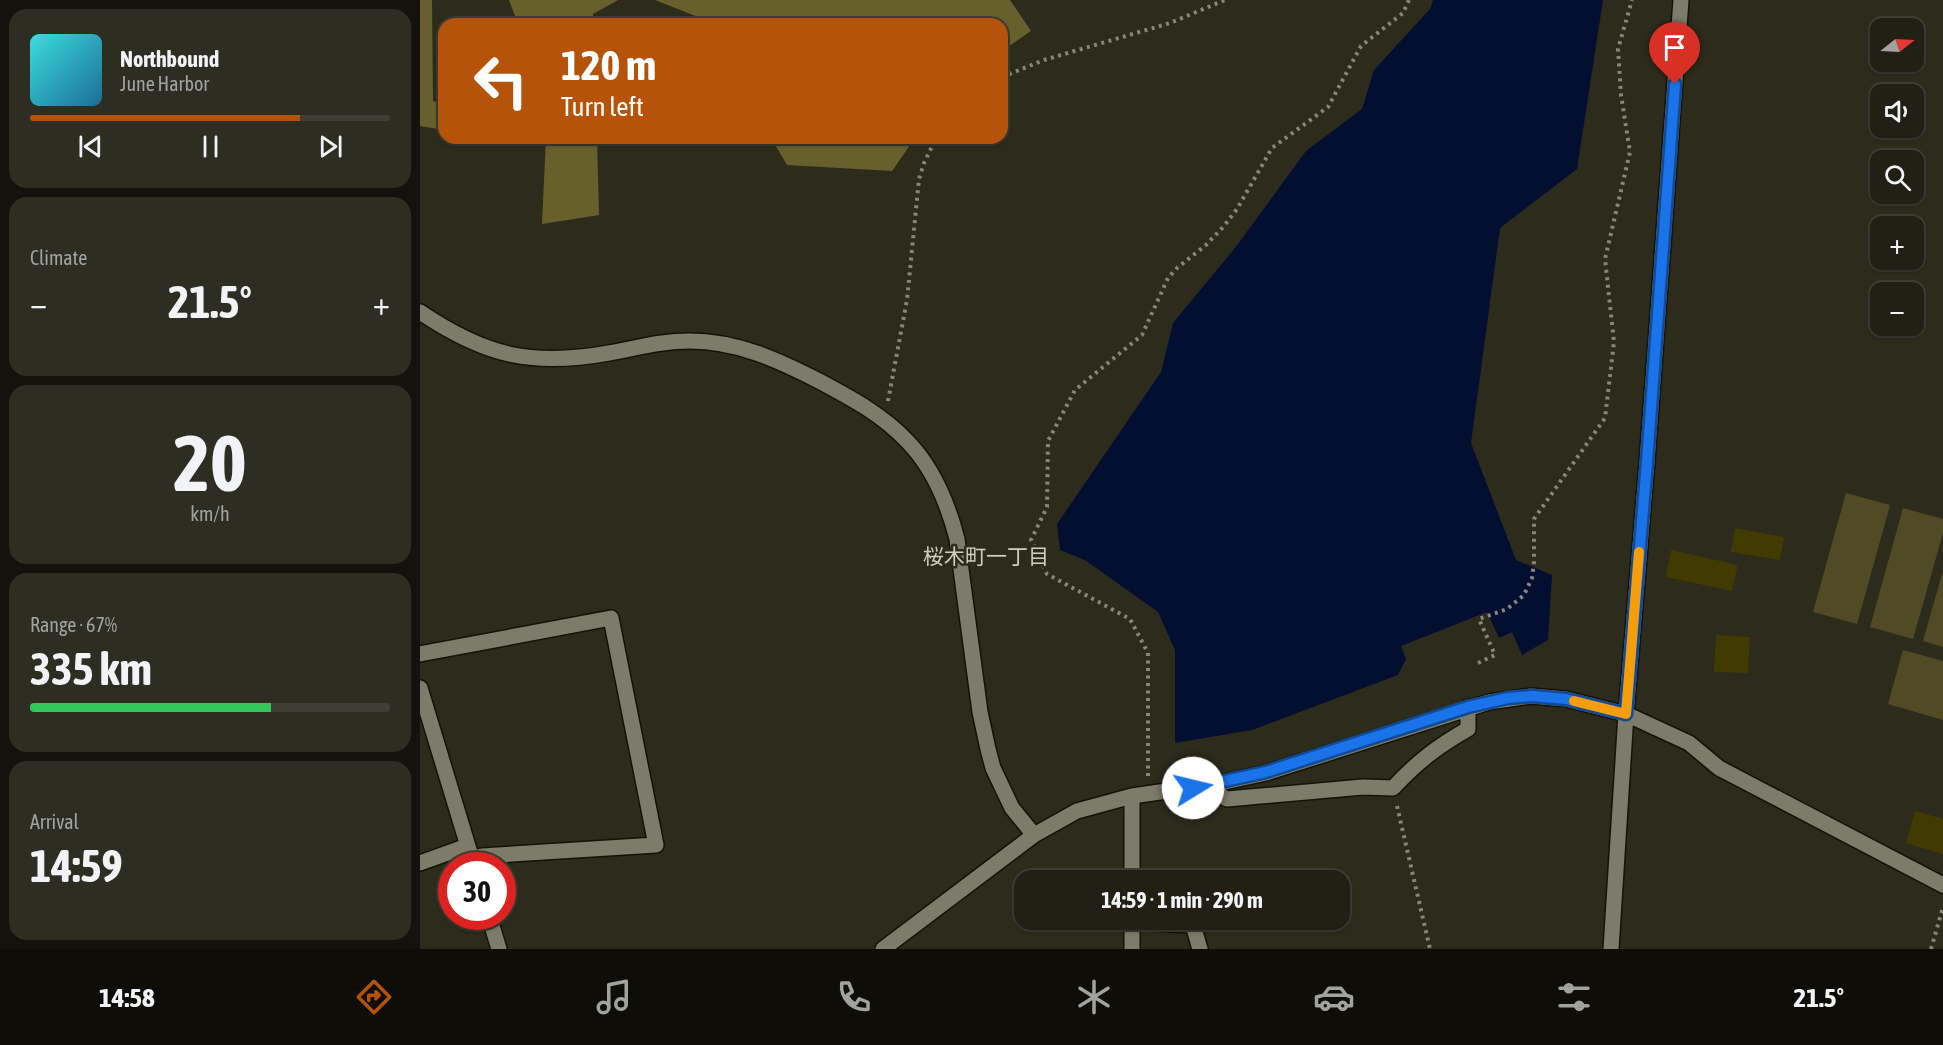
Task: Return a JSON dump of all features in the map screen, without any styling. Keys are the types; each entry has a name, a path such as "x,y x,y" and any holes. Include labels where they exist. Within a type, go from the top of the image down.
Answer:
{"street":[{"path":"1611,949 1626,714 1681,0"},
{"path":"420,312 455,335 471,342 503,354 528,358 575,359 651,343 690,341 729,344 779,361 845,395 897,430 919,455 938,485 952,518 986,741 993,768 1012,808 1034,835"},
{"path":"420,654 611,618 656,845 516,854"},
{"path":"420,688 469,852"},
{"path":"883,949 1034,835 1077,811 1132,796 1215,784 1266,772 1468,707 1508,698 1532,696 1566,699 1626,714 1689,743 1719,768 1943,885"},
{"path":"1215,784 1221,796 1227,799 1363,787 1393,788 1414,765 1439,745 1468,729 1468,707"},
{"path":"1132,796 1132,870"},
{"path":"420,862 438,860"},
{"path":"493,930 498,949"},
{"path":"1132,930 1132,949"},
{"path":"1194,930 1200,949"}],"path":[{"path":"1008,75 1044,60 1170,23 1225,0"},
{"path":"1148,794 1148,653 1130,619 1047,574 1031,540 1047,507 1048,441 1075,390 1142,335 1168,278 1224,226 1237,209 1272,148 1328,107 1361,46 1403,13 1410,0"},
{"path":"1478,663 1496,655 1479,619 1507,609 1524,595 1532,578 1534,519 1605,418 1614,342 1605,259 1630,152 1621,95 1618,49 1632,0"},
{"path":"882,418 886,410 907,300 919,179 933,144"},
{"path":"1393,788 1430,949"},
{"path":"1931,949 1943,907"}],"shaded area":[{"path":"420,0 432,0 433,101 438,103 438,129 420,126"},
{"path":"509,0 618,0 593,14 593,18 516,18"},
{"path":"655,0 1010,0 1031,31 1008,47 1008,18 700,18"},
{"path":"546,144 597,144 599,215 542,224"},
{"path":"775,144 911,144 892,171 787,165"},
{"path":"1846,493 1890,505 1857,624 1813,612"},
{"path":"1903,508 1943,519 1943,533 1913,639 1870,627"},
{"path":"1943,571 1943,647 1923,641"},
{"path":"1903,650 1943,661 1943,720 1888,704"}],"water":[{"path":"1433,0 1603,0 1577,169 1500,228 1471,443 1516,560 1552,575 1548,640 1522,655 1512,632 1499,638 1487,612 1401,646 1406,659 1398,675 1252,730 1175,743 1175,650 1158,612 1085,560 1060,550 1057,524 1161,372 1173,323 1235,248 1306,151 1362,109 1374,70 1430,9"}],"building":[{"path":"1735,528 1784,537 1780,560 1731,552"},
{"path":"1671,550 1738,565 1732,591 1666,577"},
{"path":"1716,635 1750,637 1748,673 1714,672"},
{"path":"1915,811 1943,819 1943,854 1906,843"}],"slow traffic":[{"path":"1574,701 1626,714 1639,552"}],"district":[{"name":"桜木町一丁目","path":"986,556"}],"route":[{"path":"1193,788 1266,772 1468,707 1508,698 1532,696 1566,699 1626,714 1675,84"}]}
